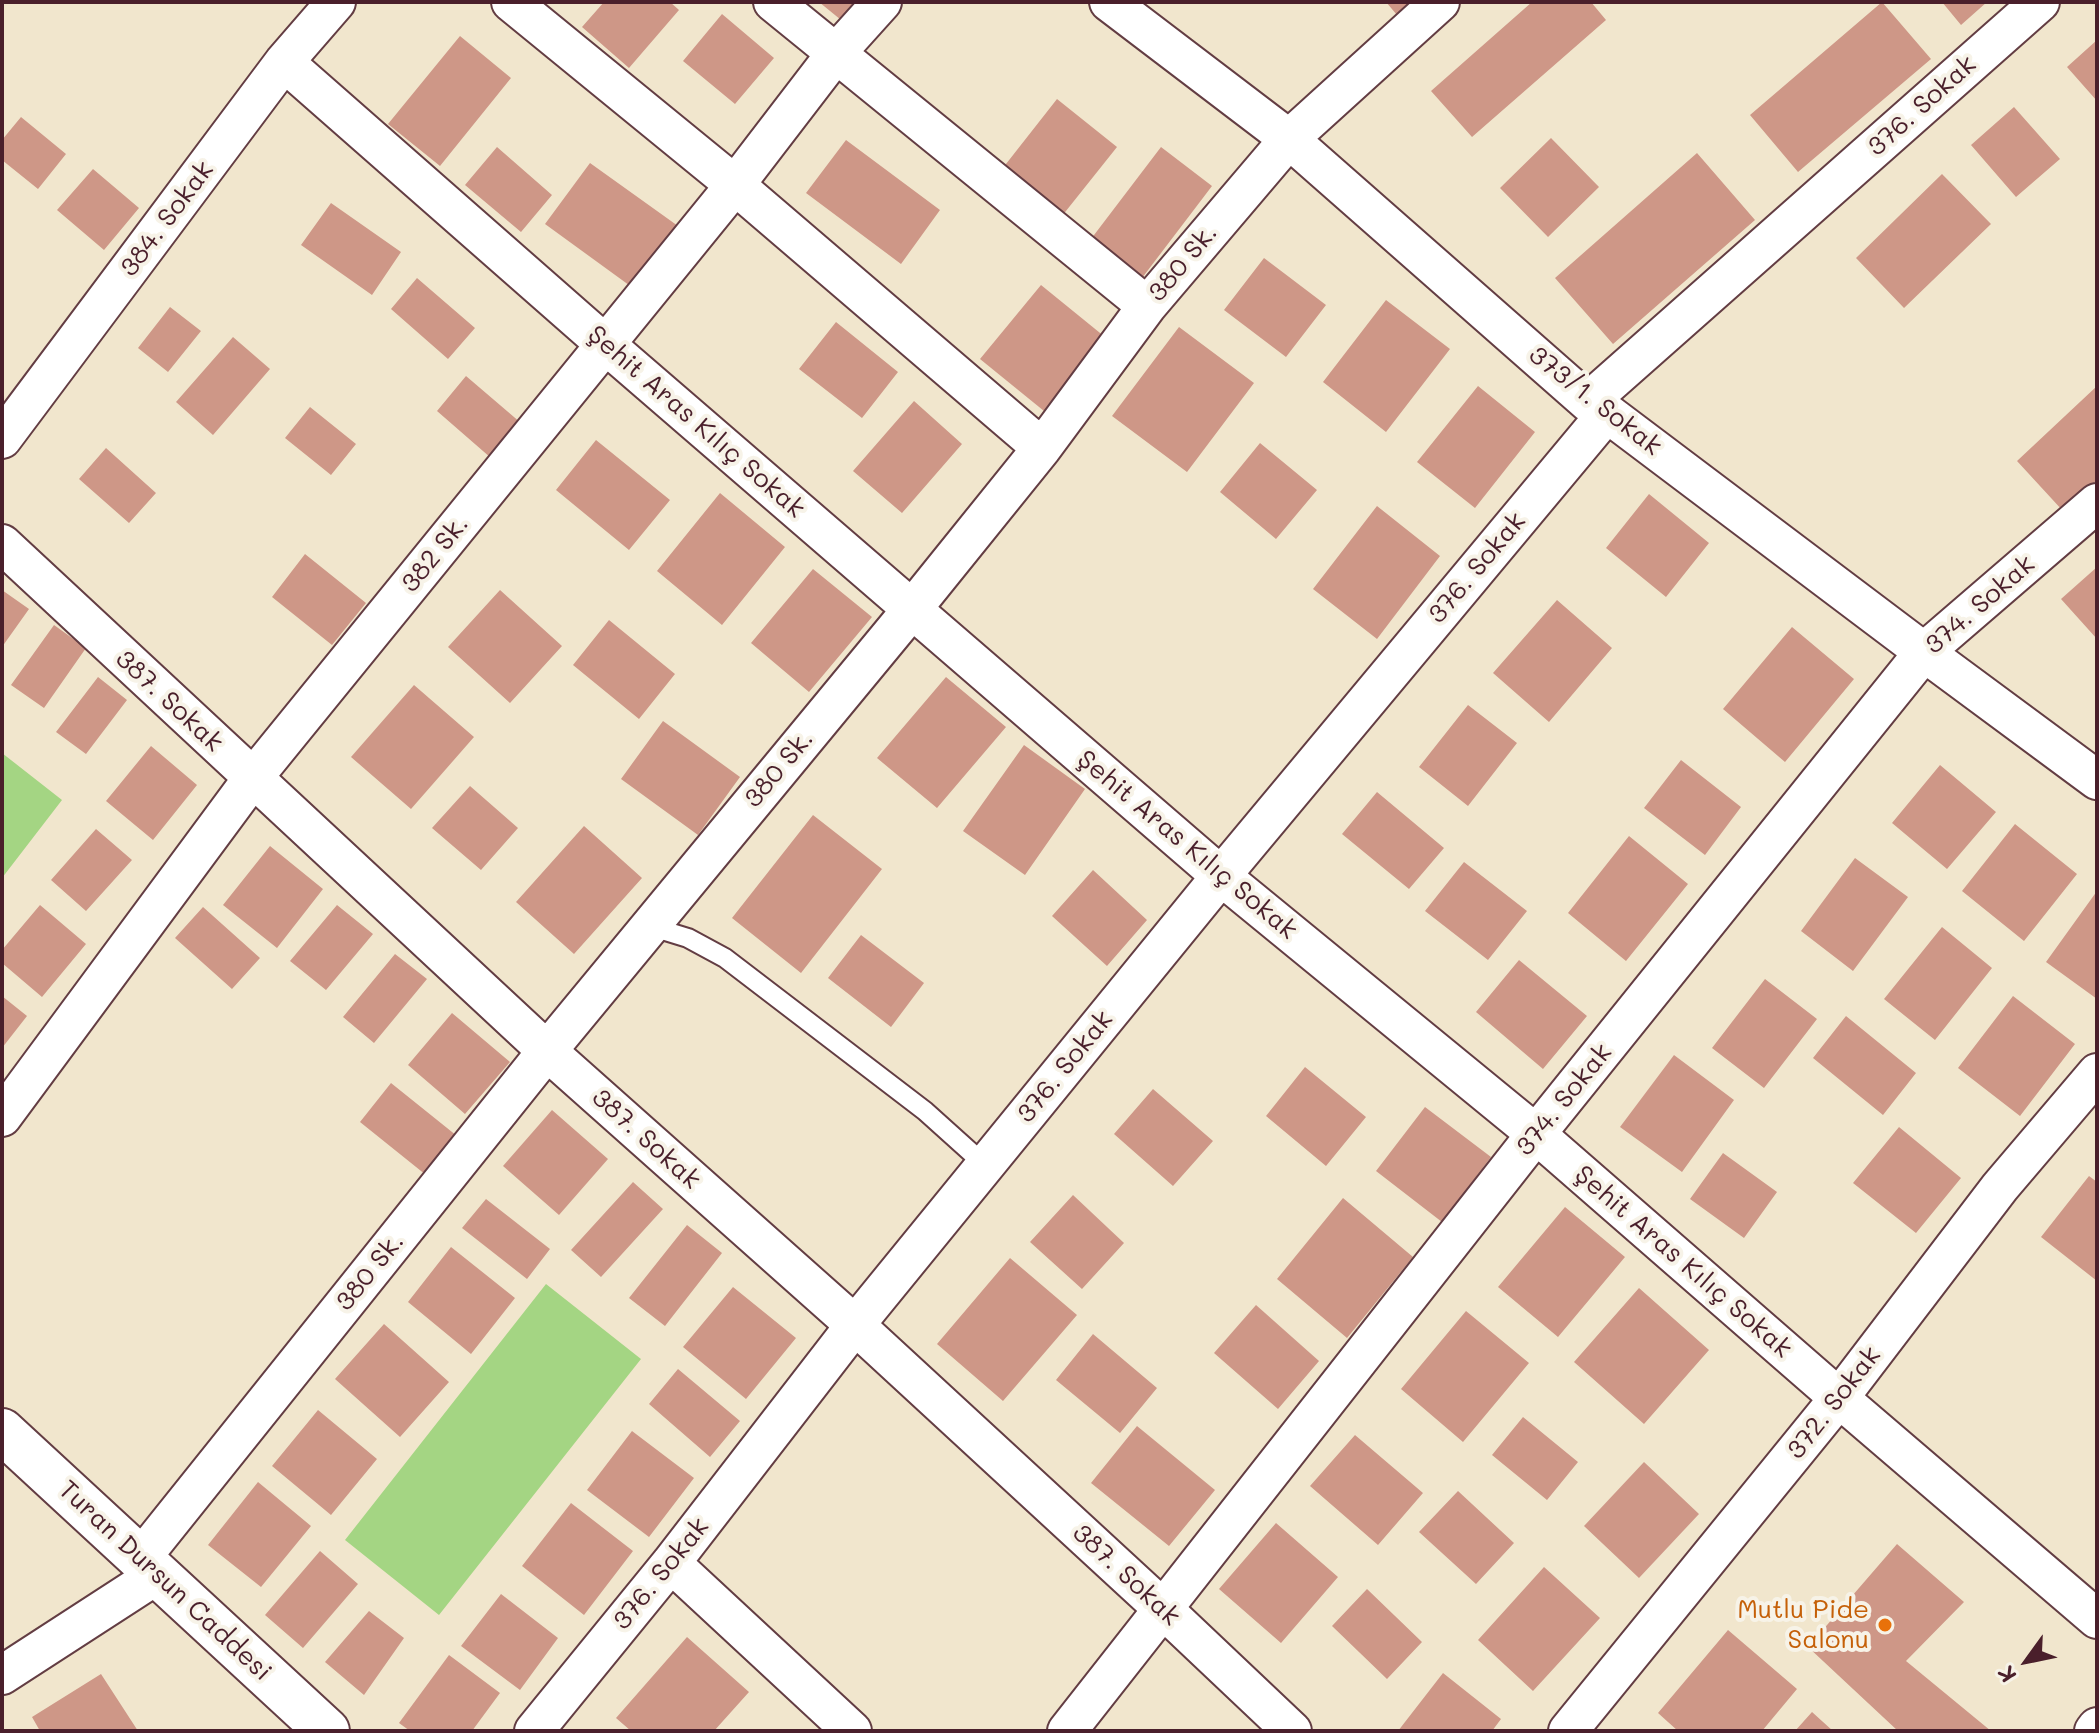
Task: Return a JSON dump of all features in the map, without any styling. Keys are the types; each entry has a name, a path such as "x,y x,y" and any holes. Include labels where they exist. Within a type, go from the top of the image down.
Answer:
{"street":[{"name":"384. Sokak","path":"2,439 284,62 336,2"},
{"path":"511,2 735,185 1042,448"},
{"path":"773,2 1147,306"},
{"name":"382 Sk.","path":"2,1117 252,779 735,185 837,52 882,2"},
{"name":"373/1. Sokak","path":"1109,2 1289,139 1598,407 2097,780"},
{"name":"380 Sk.","path":"2,1675 149,1566 547,1051 1042,448 1147,306 1289,139 1440,2"},
{"name":"376. Sokak","path":"534,1731 671,1563 855,1325 1598,407 2040,2"},
{"name":"Şehit Aras Kılıç Sokak","path":"284,62 1221,876 1536,1134 2097,1619"},
{"name":"374. Sokak","path":"1067,1731 1536,1134 1924,652 2097,503"},
{"name":"387. Sokak","path":"2,544 547,1051 855,1325 1292,1731"},
{"name":"372. Sokak","path":"1568,1731 1839,1398 2000,1187 2097,1073"},
{"name":"Turan Dursun Caddesi","path":"2,1431 327,1731"},
{"path":"671,1563 852,1731"}],"lane":[{"path":"649,926 688,938 725,958 925,1111 985,1165"}],"green space":[{"path":"2,753 62,800 2,878"},
{"path":"546,1284 641,1359 439,1615 345,1540"}],"building":[{"path":"604,2 670,2 679,10 629,68 582,27"},
{"path":"819,2 863,2 846,24"},
{"path":"1386,2 1413,2 1397,15"},
{"path":"1532,2 1591,2 1606,20 1472,137 1431,91"},
{"path":"1882,2 1931,59 1798,172 1750,115"},
{"path":"1942,2 1987,2 1961,25"},
{"path":"722,14 774,58 735,104 683,61"},
{"path":"460,36 511,78 440,166 388,124"},
{"path":"2097,40 2097,101 2067,67"},
{"path":"1057,99 1117,147 1054,226 995,178"},
{"path":"2014,107 2060,159 2016,197 1971,145"},
{"path":"21,117 66,154 38,189 2,160 2,140"},
{"path":"1551,138 1599,187 1548,237 1500,188"},
{"path":"846,140 940,210 901,264 806,193"},
{"path":"497,147 552,195 521,232 465,185"},
{"path":"1161,147 1212,186 1142,278 1091,239"},
{"path":"1697,153 1755,220 1613,344 1555,278"},
{"path":"590,163 678,226 633,288 545,224"},
{"path":"93,169 139,208 104,250 57,210"},
{"path":"1942,174 1991,224 1904,308 1856,258"},
{"path":"331,203 401,252 372,295 301,245"},
{"path":"1264,258 1326,305 1286,357 1224,310"},
{"path":"417,278 475,328 448,359 391,309"},
{"path":"1041,285 1105,337 1044,411 980,359"},
{"path":"1386,300 1450,349 1386,432 1323,382"},
{"path":"170,307 201,331 168,372 138,348"},
{"path":"836,322 898,372 862,418 799,369"},
{"path":"1179,327 1254,383 1187,472 1112,416"},
{"path":"233,337 270,369 213,435 176,402"},
{"path":"466,376 521,423 491,458 437,411"},
{"path":"1478,386 1535,432 1475,508 1417,462"},
{"path":"2097,386 2097,480 2063,511 2017,461"},
{"path":"914,401 962,444 902,513 853,471"},
{"path":"310,407 356,444 331,475 285,438"},
{"path":"596,440 670,500 629,550 556,490"},
{"path":"1260,443 1317,490 1276,539 1220,492"},
{"path":"106,448 156,493 129,523 79,479"},
{"path":"720,493 785,547 722,625 657,571"},
{"path":"1649,494 1709,543 1666,597 1606,548"},
{"path":"1377,506 1440,556 1377,639 1313,589"},
{"path":"305,554 366,603 332,645 272,597"},
{"path":"2097,567 2097,639 2061,599"},
{"path":"813,569 872,617 809,692 751,643"},
{"path":"2,590 29,609 2,647"},
{"path":"500,590 562,646 510,703 448,647"},
{"path":"1557,600 1612,648 1549,722 1493,673"},
{"path":"609,620 675,674 639,719 573,665"},
{"path":"54,625 86,648 44,708 11,685"},
{"path":"1792,627 1854,679 1785,762 1723,709"},
{"path":"98,677 127,700 86,754 56,732"},
{"path":"946,677 1006,727 937,808 877,758"},
{"path":"414,685 474,737 411,809 351,757"},
{"path":"1468,705 1517,743 1468,806 1419,767"},
{"path":"663,721 740,777 698,835 621,779"},
{"path":"1024,745 1085,789 1025,875 963,831"},
{"path":"151,746 197,785 153,840 106,801"},
{"path":"1681,760 1741,807 1705,855 1644,808"},
{"path":"1940,765 1996,812 1947,869 1892,823"},
{"path":"470,786 518,828 481,870 432,828"},
{"path":"1377,792 1444,848 1409,889 1342,834"},
{"path":"813,815 882,869 801,973 732,918"},
{"path":"2015,824 2077,874 2024,941 1962,891"},
{"path":"584,826 642,878 574,954 516,902"},
{"path":"96,829 132,860 86,911 51,880"},
{"path":"1629,836 1688,884 1626,961 1568,913"},
{"path":"270,846 323,889 277,948 223,905"},
{"path":"1855,858 1908,897 1853,971 1801,931"},
{"path":"1464,862 1527,911 1488,960 1425,911"},
{"path":"1093,870 1147,920 1107,966 1052,916"},
{"path":"2097,891 2097,999 2046,962"},
{"path":"40,905 86,944 42,997 2,963 2,950"},
{"path":"337,905 373,934 326,990 290,961"},
{"path":"203,907 260,958 232,989 175,938"},
{"path":"1942,927 1992,968 1935,1040 1884,999"},
{"path":"861,935 924,983 891,1027 828,978"},
{"path":"395,954 427,979 374,1043 343,1017"},
{"path":"1519,960 1587,1016 1543,1069 1476,1012"},
{"path":"1765,979 1817,1019 1764,1088 1712,1048"},
{"path":"2,996 27,1016 2,1048"},
{"path":"2013,996 2075,1044 2020,1116 1958,1068"},
{"path":"452,1013 510,1062 465,1114 408,1065"},
{"path":"1846,1016 1916,1073 1883,1115 1813,1058"},
{"path":"1674,1055 1734,1100 1682,1172 1620,1127"},
{"path":"1305,1067 1366,1117 1326,1166 1266,1116"},
{"path":"391,1083 457,1136 426,1175 360,1122"},
{"path":"1153,1089 1213,1141 1173,1186 1114,1134"},
{"path":"1425,1107 1491,1157 1442,1222 1376,1171"},
{"path":"552,1110 608,1159 559,1215 503,1166"},
{"path":"1899,1127 1961,1178 1916,1233 1853,1183"},
{"path":"1723,1153 1777,1192 1744,1238 1690,1199"},
{"path":"2089,1176 2097,1182 2097,1281 2041,1237"},
{"path":"633,1182 663,1209 601,1277 571,1250"},
{"path":"1073,1195 1124,1243 1082,1289 1030,1242"},
{"path":"1343,1198 1413,1257 1347,1338 1277,1279"},
{"path":"486,1199 550,1249 527,1279 462,1228"},
{"path":"1565,1207 1625,1257 1558,1337 1498,1287"},
{"path":"687,1225 722,1253 665,1326 629,1298"},
{"path":"451,1247 515,1298 471,1354 408,1302"},
{"path":"1010,1258 1077,1315 1003,1401 937,1344"},
{"path":"733,1287 796,1338 746,1399 683,1347"},
{"path":"1639,1288 1709,1350 1644,1424 1574,1362"},
{"path":"1256,1305 1319,1361 1278,1409 1214,1353"},
{"path":"1466,1311 1529,1363 1463,1442 1401,1389"},
{"path":"384,1324 449,1382 400,1437 335,1379"},
{"path":"1093,1334 1157,1388 1120,1433 1056,1380"},
{"path":"678,1369 740,1421 710,1457 649,1404"},
{"path":"318,1410 377,1459 331,1515 272,1466"},
{"path":"1523,1417 1578,1462 1547,1500 1492,1455"},
{"path":"1137,1426 1215,1490 1169,1546 1091,1483"},
{"path":"632,1431 694,1478 649,1537 587,1490"},
{"path":"1355,1435 1423,1493 1378,1545 1310,1486"},
{"path":"1644,1462 1699,1514 1639,1578 1584,1526"},
{"path":"258,1482 311,1526 261,1587 208,1545"},
{"path":"1458,1491 1514,1543 1476,1584 1419,1532"},
{"path":"571,1503 633,1551 584,1615 522,1566"},
{"path":"1276,1523 1338,1577 1281,1643 1219,1589"},
{"name":"Mutlu Pide Salonu","path":"1897,1544 1964,1602 1906,1661 1991,1731 1898,1731 1808,1647"},
{"path":"320,1551 358,1584 303,1648 265,1615"},
{"path":"1544,1567 1600,1618 1533,1691 1478,1640"},
{"path":"1367,1589 1422,1642 1387,1679 1332,1626"},
{"path":"501,1594 558,1638 520,1690 461,1646"},
{"path":"369,1611 404,1638 364,1695 325,1662"},
{"path":"1728,1630 1797,1689 1762,1731 1678,1731 1658,1713"},
{"path":"687,1637 749,1692 714,1731 631,1731 616,1718"},
{"path":"449,1655 500,1693 472,1731 410,1731 399,1723"},
{"path":"1443,1673 1501,1719 1492,1731 1398,1731"},
{"path":"101,1674 138,1731 40,1731 32,1717"},
{"path":"1812,1712 1833,1731 1795,1731"}],"place":[{"name":"Mutlu Pide Salonu","path":"1885,1625"}]}
